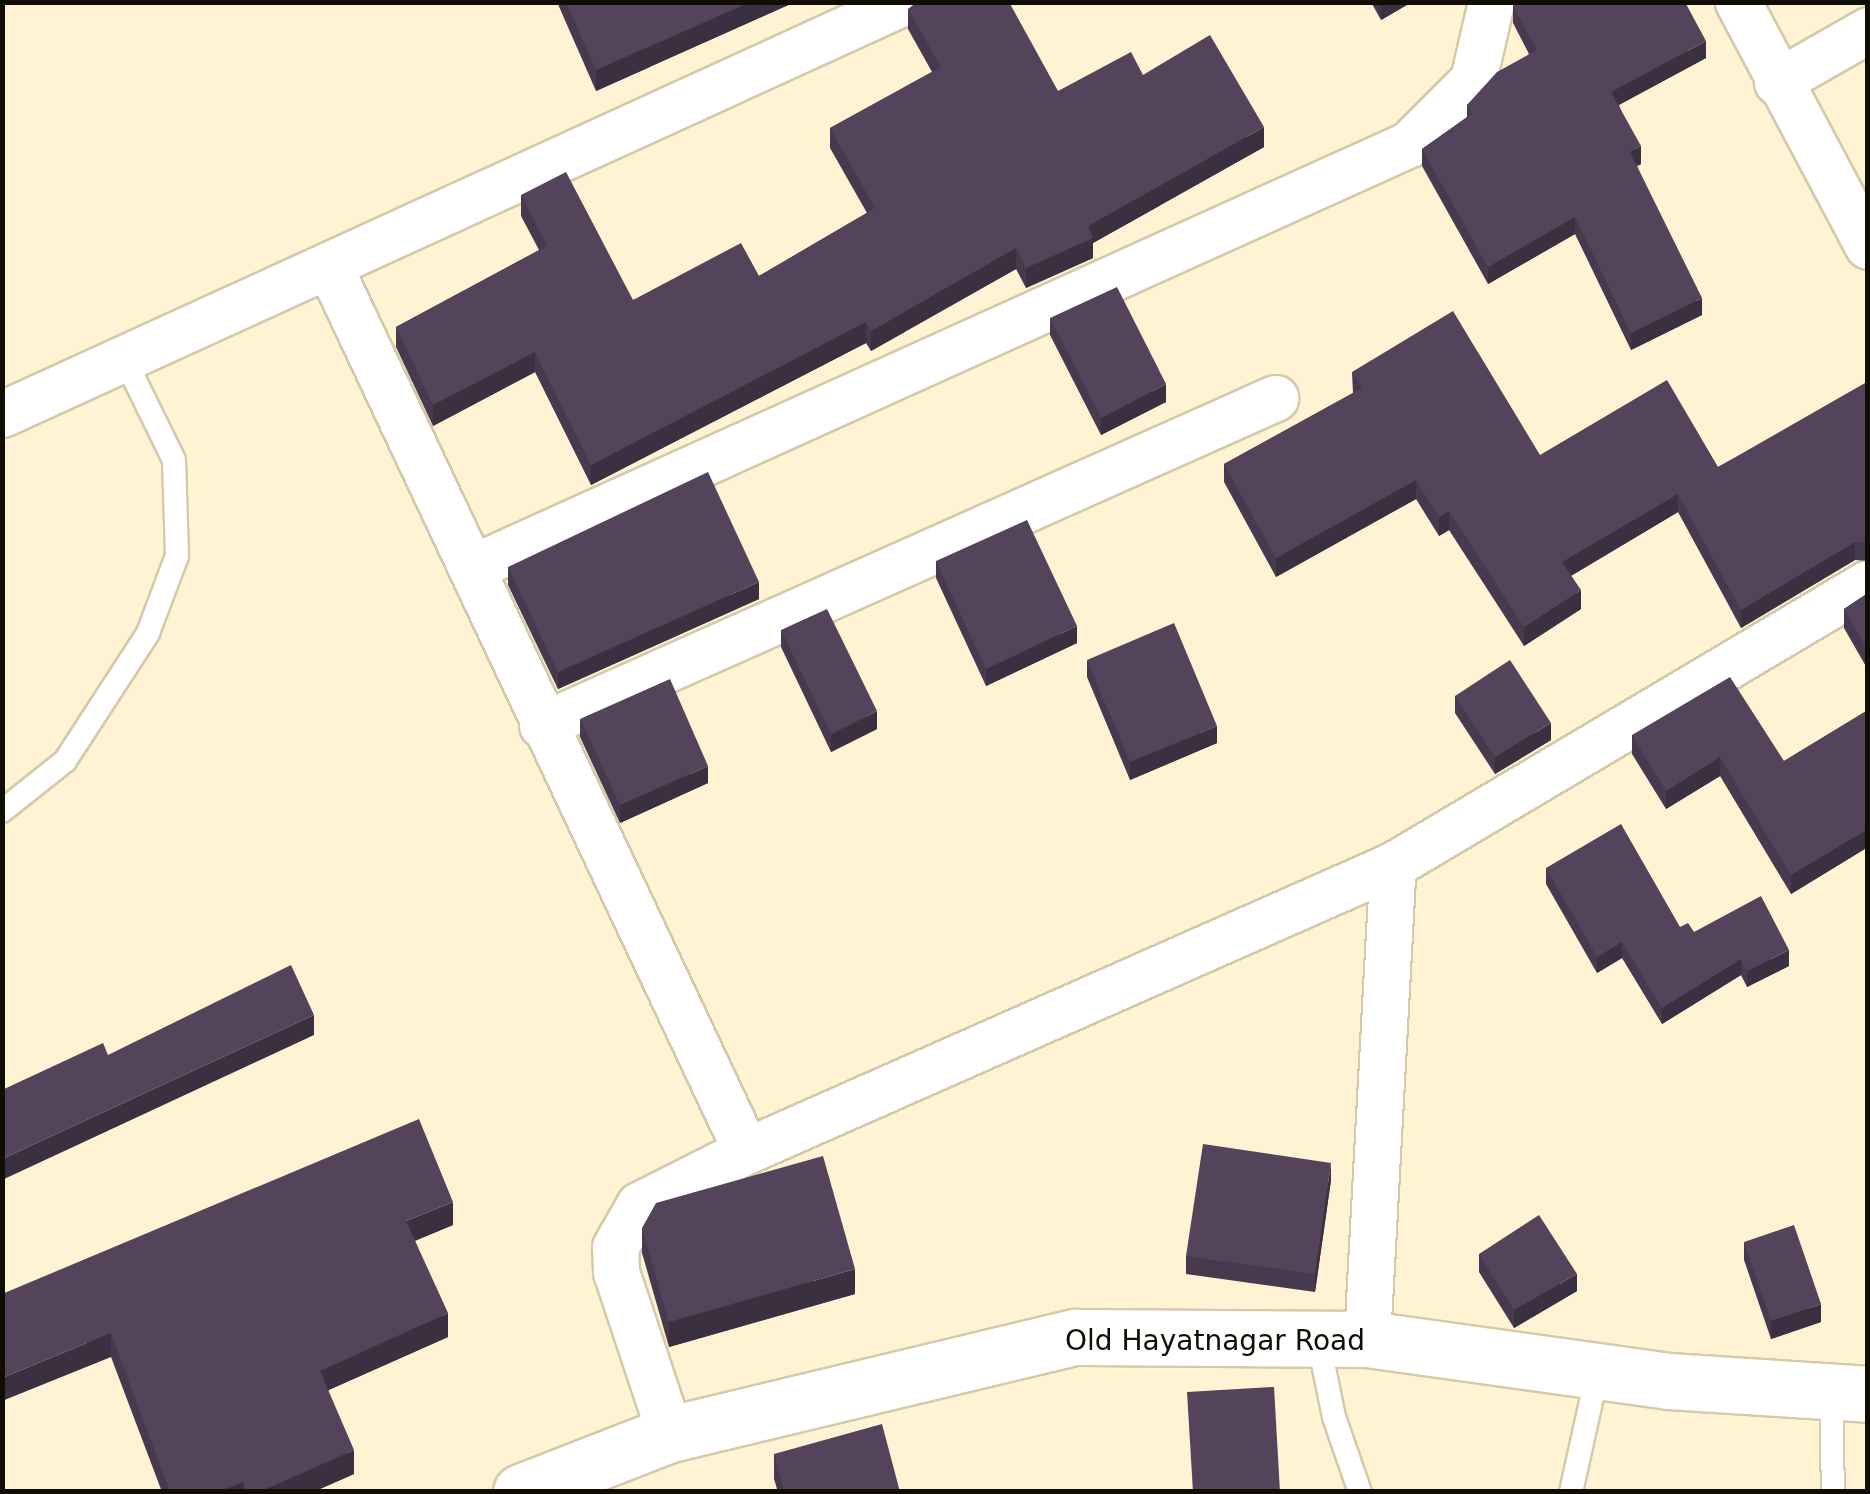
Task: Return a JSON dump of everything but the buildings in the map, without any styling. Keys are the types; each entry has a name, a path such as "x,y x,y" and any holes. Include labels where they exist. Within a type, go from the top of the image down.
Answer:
{"street":[{"path":"2,414 330,268 904,2"},
{"path":"471,568 1410,144 1473,80 1491,2"},
{"path":"1738,2 1868,246"},
{"path":"1778,82 1868,30"},
{"path":"330,268 746,1151"},
{"path":"542,725 1275,398"},
{"path":"670,1434 616,1272 614,1246 639,1205 746,1151 1393,866 1868,583"},
{"path":"1342,1339 1393,866"},
{"name":"Old Hayatnagar Road","path":"521,1492 670,1434 1075,1337 1342,1339 1598,1370 1849,1392"}],"lane":[{"path":"2,811 64,761 148,633 177,556 174,460 124,360"},
{"path":"1342,1339 1334,1418 1360,1492"},
{"path":"1571,1492 1598,1370"},
{"path":"1833,1492 1849,1392"}]}
